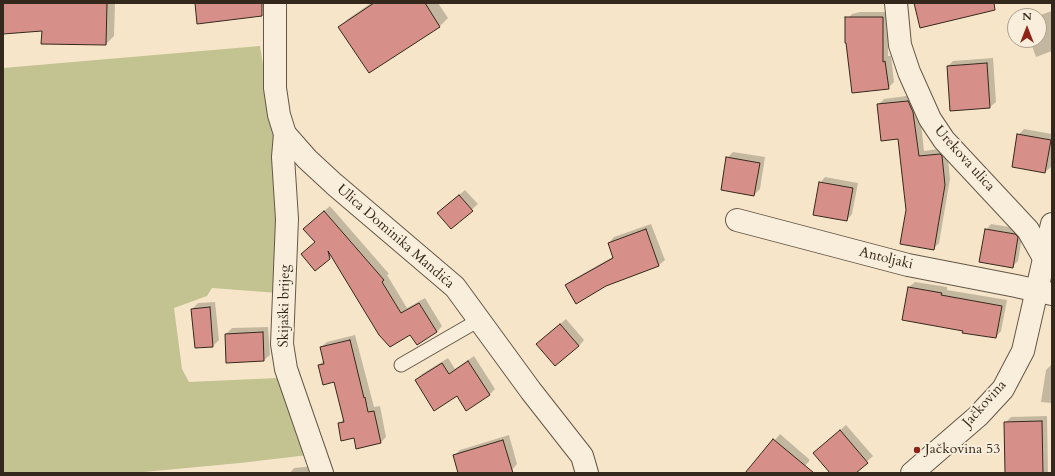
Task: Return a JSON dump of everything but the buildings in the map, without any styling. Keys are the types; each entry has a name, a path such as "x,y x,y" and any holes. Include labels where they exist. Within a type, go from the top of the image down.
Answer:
{"street":[{"name":"Ulica Dominika Mandića","path":"275,3 275,88 279,115 285,134 307,159 334,184 455,287 531,391 582,456 587,473"},
{"name":"Urekova ulica","path":"896,3 900,45 908,72 930,119 944,140 1028,230 1044,258"},
{"name":"Skijaški brijeg","path":"285,134 283,157 287,219 282,344 286,370 322,473"},
{"name":"Antoljaki","path":"737,220 908,265 1045,292"},
{"name":"Jačkovina","path":"912,473 978,416 1003,389 1023,350 1045,292 1044,258 1052,224"}],"lane":[{"path":"401,365 479,320"}],"shaded area":[{"path":"260,46 279,164 278,293 212,288 207,296 174,308 182,369 189,382 278,378 308,455 133,473 3,473 3,68"}],"place":[{"name":"Jačkovina 53","path":"917,450"}]}
